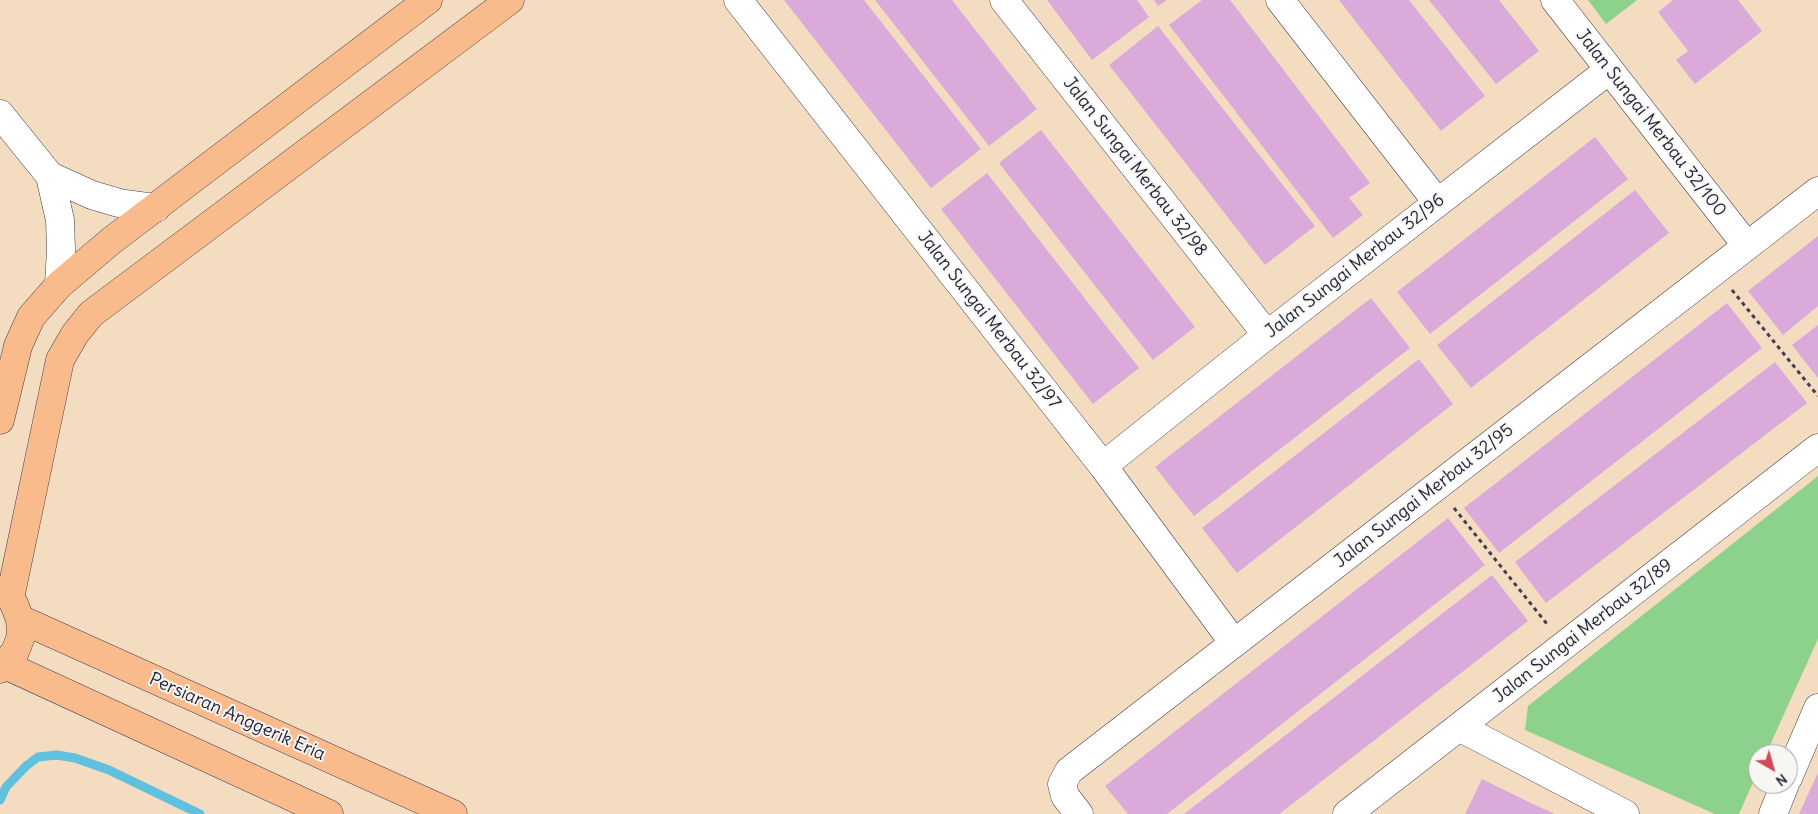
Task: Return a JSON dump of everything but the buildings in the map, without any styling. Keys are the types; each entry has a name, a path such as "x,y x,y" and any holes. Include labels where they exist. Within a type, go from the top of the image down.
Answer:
{"main road":[{"path":"0,420 18,346 31,317 58,285 111,241 428,0"},
{"path":"329,814 2,667 15,652 21,636 10,602 60,360 75,334 91,314 510,0"},
{"name":"Persiaran Anggerik Eria","path":"10,602 453,814"}],"street":[{"name":"Jalan Sungai Merbau 32/97","path":"738,0 1103,466 1234,643"},
{"name":"Jalan Sungai Merbau 32/98","path":"1004,0 1267,335"},
{"path":"1280,0 1437,202"},
{"name":"Jalan Sungai Merbau 32/100","path":"1555,0 1747,246"},
{"name":"Jalan Sungai Merbau 32/96","path":"1103,466 1267,335 1609,70"},
{"path":"0,114 50,176 60,220 61,250 58,285"},
{"path":"50,176 92,195 119,203 156,208"},
{"name":"Jalan Sungai Merbau 32/95","path":"1079,814 1065,796 1062,784 1069,771 1818,191"},
{"name":"Jalan Sungai Merbau 32/89","path":"1347,814 1818,448"},
{"path":"1798,755 1818,708"},
{"path":"1459,727 1625,814"},
{"path":"1772,814 1781,794"}],"path":[{"path":"1716,270 1818,396"},
{"path":"1437,486 1564,646"}],"green space":[{"path":"1588,0 1637,0 1606,24"},
{"path":"1818,476 1818,639 1771,744 1748,744 1748,794 1739,814 1715,814 1525,730 1528,706"}],"waterway":[{"path":"0,800 6,787 26,766 38,757 57,755 75,758 109,770 200,814"}]}
